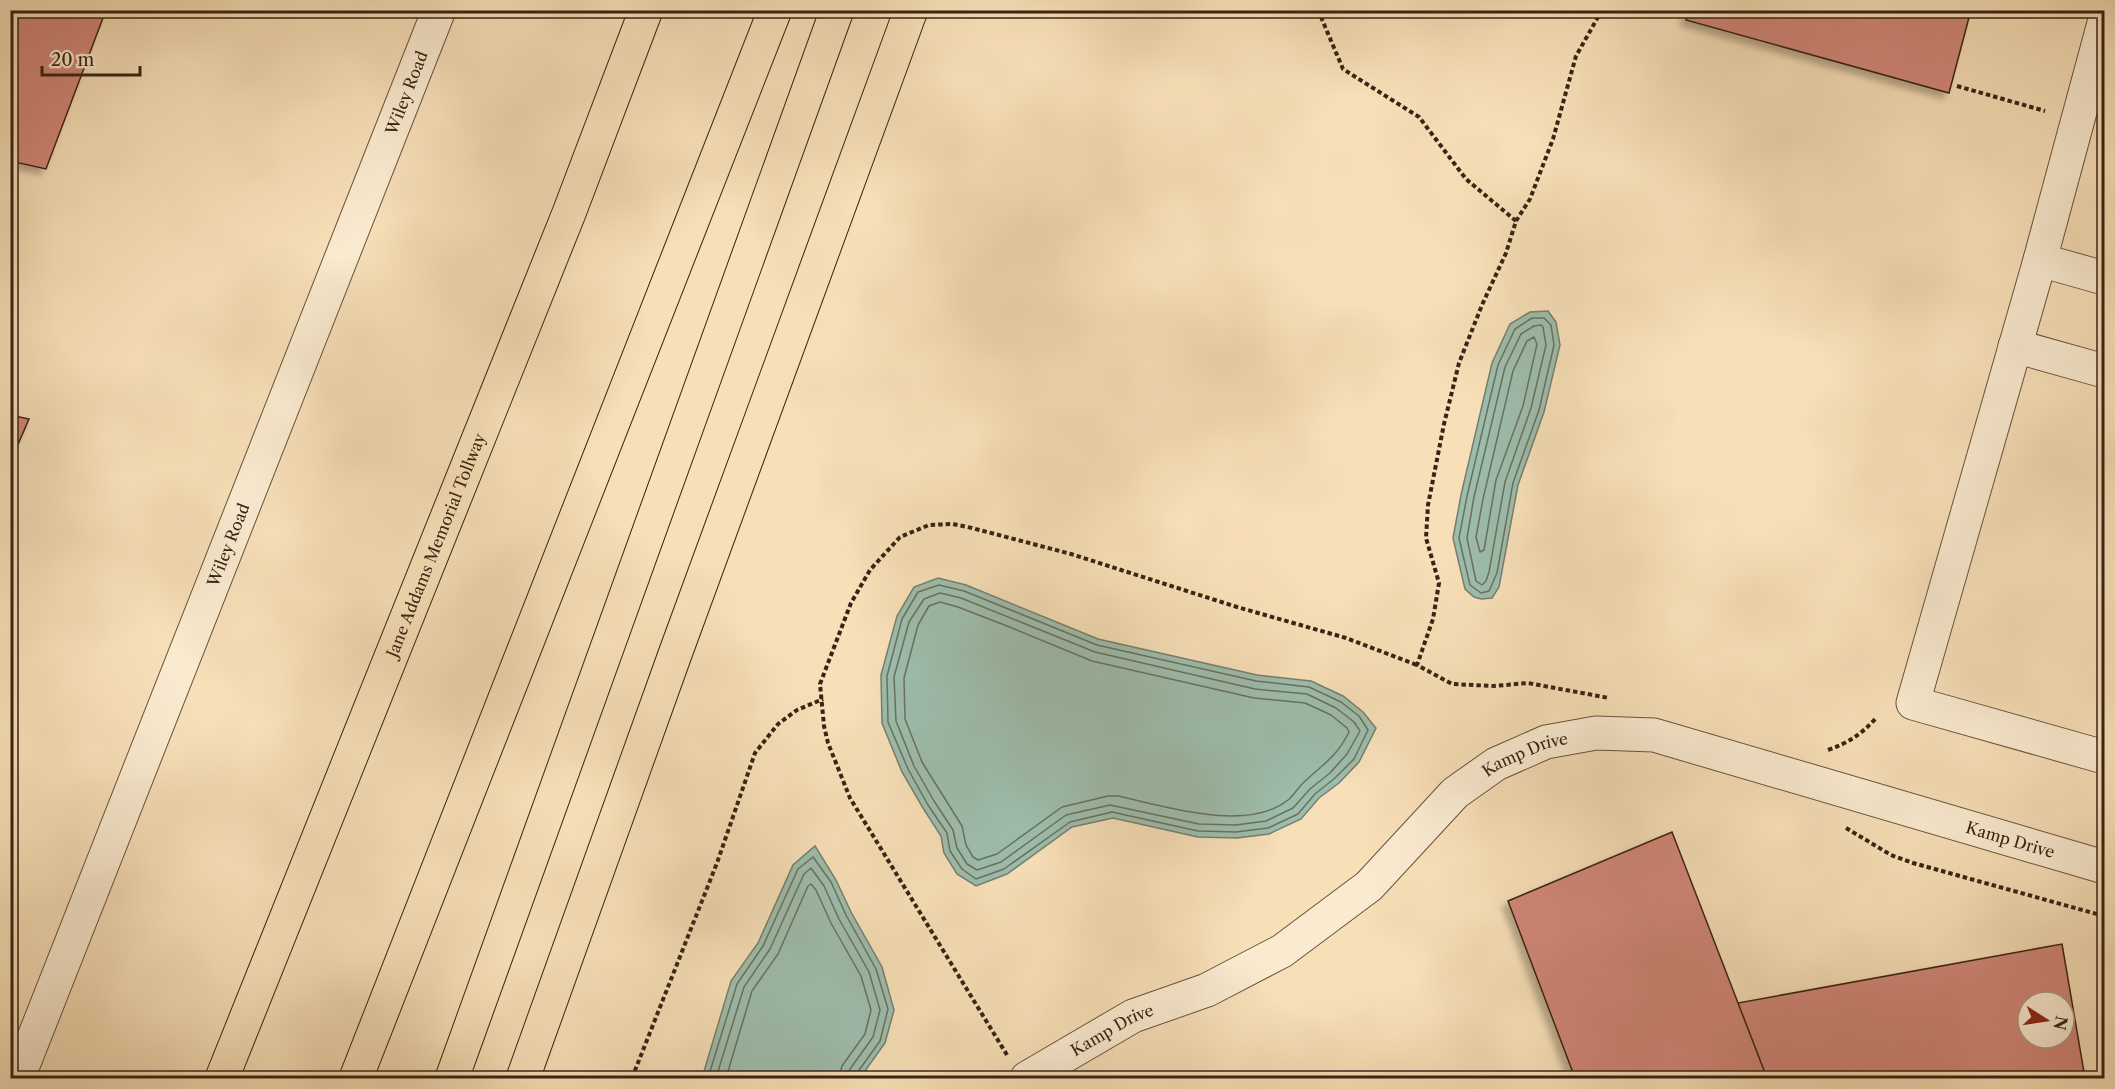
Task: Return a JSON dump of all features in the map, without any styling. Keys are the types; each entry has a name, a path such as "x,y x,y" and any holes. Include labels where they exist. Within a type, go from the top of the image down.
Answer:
{"highway":[{"name":"Jane Addams Memorial Tollway","path":"222,1078 569,213 646,10"},
{"path":"356,1078 775,10"},
{"path":"452,1078 837,10"},
{"path":"523,1078 670,668 911,10"}],"street":[{"name":"Wiley Road","path":"18,1078 439,10"},
{"path":"2104,23 2040,261 1913,703 2104,757"},
{"path":"2040,261 2104,278"},
{"path":"2015,346 2104,371"},
{"name":"Kamp Drive","path":"1018,1068 1133,1016 1207,990 1282,951 1369,886 1455,793 1496,764 1546,742 1596,733 1654,735 2104,867"}],"path":[{"path":"1318,10 1343,69 1419,117 1467,179 1515,221"},
{"path":"1417,665 1433,619 1438,583 1426,538 1428,505 1444,424 1460,363 1482,304 1506,253 1515,221 1530,199 1553,139 1576,56 1602,10"},
{"path":"1956,86 2052,113"},
{"path":"1018,1068 850,798 828,743 822,715 823,699 820,684 851,603 870,570 900,537 929,525 953,524 1071,554 1237,607 1346,638 1417,665 1452,684 1494,686 1528,683 1610,698"},
{"path":"632,1078 717,863 755,753 778,724 797,710 823,699"},
{"path":"1807,780 1815,753 1850,741 1876,718"},
{"path":"1842,826 1891,855 1913,863 2104,916"}],"water":[{"path":"1548,311 1556,322 1560,345 1544,412 1518,485 1499,587 1492,598 1481,599 1474,597 1465,589 1453,538 1461,495 1492,363 1510,324 1530,312"},
{"path":"938,578 966,585 1098,639 1257,675 1311,681 1343,696 1363,712 1376,728 1359,762 1339,783 1319,798 1301,819 1269,834 1237,838 1198,837 1113,818 1072,827 1007,874 976,886 957,874 944,853 941,836 902,772 882,723 881,675 897,616 914,587"},
{"path":"815,846 836,880 882,967 894,1010 885,1043 860,1078 702,1078 731,981 758,943 793,865"}],"building":[{"path":"10,10 106,10 46,169 10,161"},
{"path":"1688,10 1971,10 1949,93 1686,20"},
{"path":"10,415 29,419 10,463"},
{"path":"1672,832 1767,1078 1575,1078 1508,901"},
{"path":"2062,944 2070,990 2016,990 2016,1050 2076,1050 2076,1026 2085,1078 1767,1078 1738,1003"}]}
